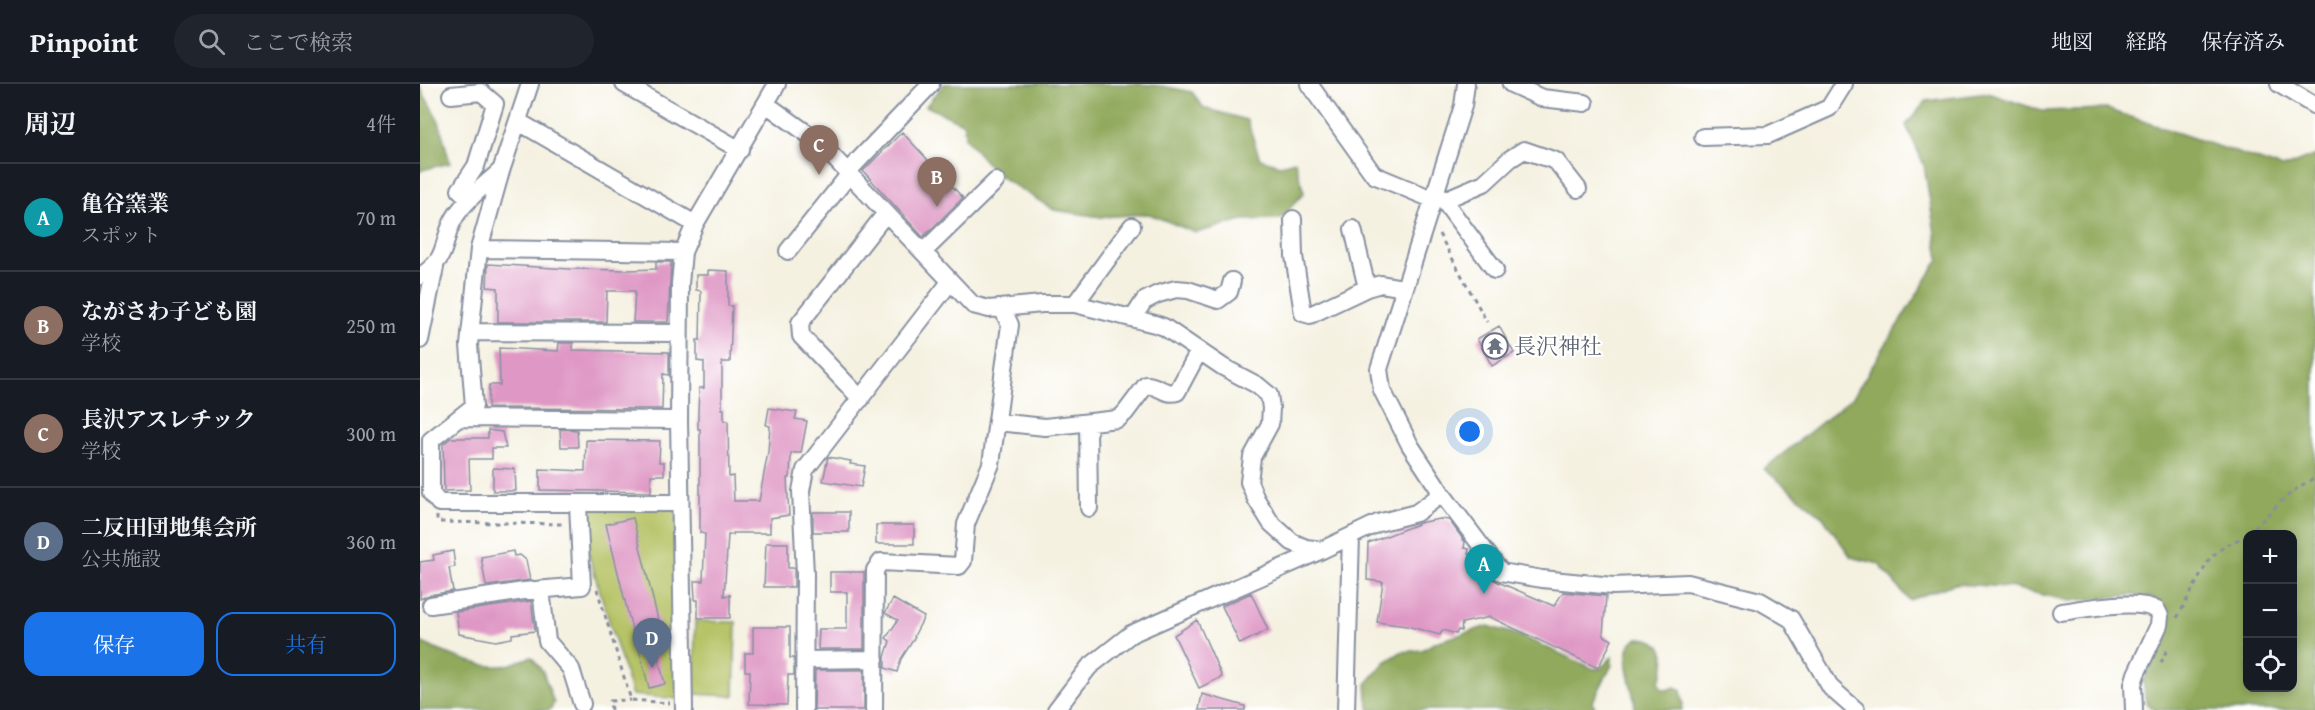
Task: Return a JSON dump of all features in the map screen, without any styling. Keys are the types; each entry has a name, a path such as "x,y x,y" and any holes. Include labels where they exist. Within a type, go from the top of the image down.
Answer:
{"street":[{"path":"530,84 501,171 479,249 469,345 474,406 426,443 431,493 439,503 680,503"},
{"path":"624,84 644,89 740,150"},
{"path":"684,707 679,333 683,252 695,224 777,84"},
{"path":"788,251 853,166 931,84"},
{"path":"1309,84 1374,175 1434,200 1495,270"},
{"path":"1466,84 1463,106 1379,369 1382,390 1410,445 1442,494 1501,572 1542,579 1613,586 1688,583 1760,601 1791,619 1831,688 1856,710"},
{"path":"1511,84 1542,98 1585,103"},
{"path":"1703,137 1768,135 1829,108 1844,84"},
{"path":"2279,84 2315,106"},
{"path":"451,95 481,92 495,104 476,165 460,190 470,199"},
{"path":"766,104 819,142 973,305 983,309 1042,304 1076,304 1164,327 1269,395 1270,424 1252,457 1249,482 1256,499 1271,523 1292,542 1306,548 1322,550"},
{"path":"519,122 695,224"},
{"path":"1434,200 1484,183 1510,159 1524,150 1556,161 1578,189"},
{"path":"420,340 427,272 455,216 501,171"},
{"path":"923,252 996,181"},
{"path":"861,399 801,336 800,323 886,213"},
{"path":"1293,219 1294,256 1303,313 1310,315 1367,288 1381,284 1403,288"},
{"path":"1076,304 1132,226"},
{"path":"1353,229 1367,288"},
{"path":"479,249 683,252"},
{"path":"1133,318 1152,290 1159,284 1174,279 1189,279"},
{"path":"1144,301 1158,294 1183,289 1218,300 1229,292 1232,281"},
{"path":"804,710 805,574 801,491 805,470 950,282"},
{"path":"874,710 875,570 881,562 959,566 963,561 966,524 991,464 1010,325 1002,308"},
{"path":"470,332 679,333"},
{"path":"997,422 1045,427 1121,417 1146,385 1151,384 1168,393 1177,392 1199,351"},
{"path":"459,418 680,420"},
{"path":"1088,423 1089,508"},
{"path":"1056,710 1089,667 1131,634 1378,524 1416,513 1442,494"},
{"path":"431,605 582,586 581,524 578,505 580,503"},
{"path":"1346,710 1352,536"},
{"path":"541,590 547,642 571,669 582,704"},
{"path":"2061,612 2132,605 2147,606 2157,610 2160,616 2158,625 2133,684 2134,710"},
{"path":"805,660 875,659"}],"path":[{"path":"1434,200 1487,322"},
{"path":"2253,530 2277,505 2302,485 2315,478"},
{"path":"439,503 437,522 581,524"},
{"path":"2176,620 2210,558 2226,545 2243,537"},
{"path":"597,588 631,700"},
{"path":"2157,670 2169,641"},
{"path":"611,710 610,701 631,700 684,707"}],"green space":[{"path":"944,84 1139,84 1192,92 1204,108 1247,120 1260,159 1280,165 1295,161 1304,193 1280,219 1242,220 1196,233 1149,214 1101,217 1054,210 996,174 965,138 964,124 926,106"},
{"path":"420,87 439,121 450,163 420,172"},
{"path":"1988,93 2042,111 2107,109 2283,168 2315,155 2315,710 2155,710 2146,703 2143,681 2166,640 2170,620 2165,607 2152,598 2133,595 2070,601 2009,587 1954,584 1909,600 1879,564 1851,557 1823,517 1764,469 1853,397 1939,259 1924,165 1906,125 1926,101"},
{"path":"581,506 676,509 679,699 632,695 585,543"},
{"path":"695,621 736,622 734,696 694,694"},
{"path":"1488,626 1519,635 1594,669 1601,668 1612,657 1612,665 1592,703 1597,710 1370,710 1366,684 1385,662 1401,652 1422,650 1436,642"},
{"path":"1638,638 1648,639 1660,646 1664,658 1659,682 1661,688 1667,690 1675,687 1681,690 1682,710 1635,710 1627,659 1631,642"},
{"path":"420,642 460,658 492,666 508,665 532,657 543,672 554,703 550,710 420,710"}],"building":[{"path":"902,132 963,198 923,237 863,171"},
{"path":"656,262 671,262 668,322 633,322 635,291 607,291 606,322 498,322 498,288 487,287 488,264 628,270 656,269"},
{"path":"708,270 728,271 728,306 732,306 730,362 722,362 722,409 724,409 724,421 728,421 729,477 733,476 734,501 759,501 768,452 770,426 766,425 769,408 797,412 795,419 807,421 801,453 791,453 790,478 787,478 789,515 770,518 770,533 728,535 724,596 730,595 730,618 698,618 698,600 695,600 694,581 703,581 705,534 700,533 700,429 698,429 699,388 704,388 704,362 697,361 701,291 696,290 696,275 708,275"},
{"name":"長沢神社","path":"1499,326 1514,353 1492,366 1477,339"},
{"path":"559,343 573,343 573,350 669,352 669,375 663,374 662,409 488,408 489,385 500,385 499,348 558,351"},
{"path":"560,429 577,430 578,447 561,447"},
{"path":"488,430 502,432 506,448 492,448 492,459 469,459 470,490 444,491 443,444 451,438 488,438"},
{"path":"586,440 660,441 659,462 664,462 664,475 651,475 651,492 540,490 540,469 585,471"},
{"path":"828,457 865,466 861,487 823,481"},
{"path":"493,468 515,469 516,491 493,491"},
{"path":"813,512 849,512 849,532 813,532"},
{"path":"633,518 662,636 653,638 665,684 649,688 637,641 635,642 606,524"},
{"path":"1449,520 1465,542 1464,548 1469,549 1468,554 1475,556 1475,569 1498,582 1554,606 1563,592 1606,596 1603,635 1612,640 1598,668 1490,617 1462,623 1461,631 1458,630 1456,634 1443,630 1440,635 1407,626 1377,622 1383,582 1367,580 1368,543 1423,522"},
{"path":"876,525 914,525 914,544 876,544"},
{"path":"766,543 788,543 788,568 794,568 794,587 764,587"},
{"path":"453,551 455,567 449,568 453,591 420,599 420,562 434,560 433,555"},
{"path":"513,551 514,556 520,555 526,560 530,580 486,586 481,557"},
{"path":"830,572 864,572 864,649 818,649 819,629 847,629 847,592 830,592"},
{"path":"1251,593 1268,630 1240,644 1222,606"},
{"path":"893,599 924,617 901,659 897,672 885,668 885,657 890,641 886,638 898,620 885,613"},
{"path":"531,601 535,631 512,634 512,638 496,641 459,634 456,612"},
{"path":"1197,620 1222,677 1199,688 1174,635"},
{"path":"753,627 790,627 790,658 794,658 794,675 788,675 787,705 749,704 750,671 745,671 745,653 753,653"},
{"path":"815,670 864,670 864,710 814,710"},
{"path":"1202,694 1245,706 1245,710 1199,710"}],"place":[{"name":"長沢アスレチック","path":"819,175"},
{"name":"ながさわ子ども園","path":"937,207"},
{"name":"長沢神社","path":"1495,346"},
{"name":"亀谷窯業","path":"1484,594"},
{"name":"二反田団地集会所","path":"652,668"}]}
